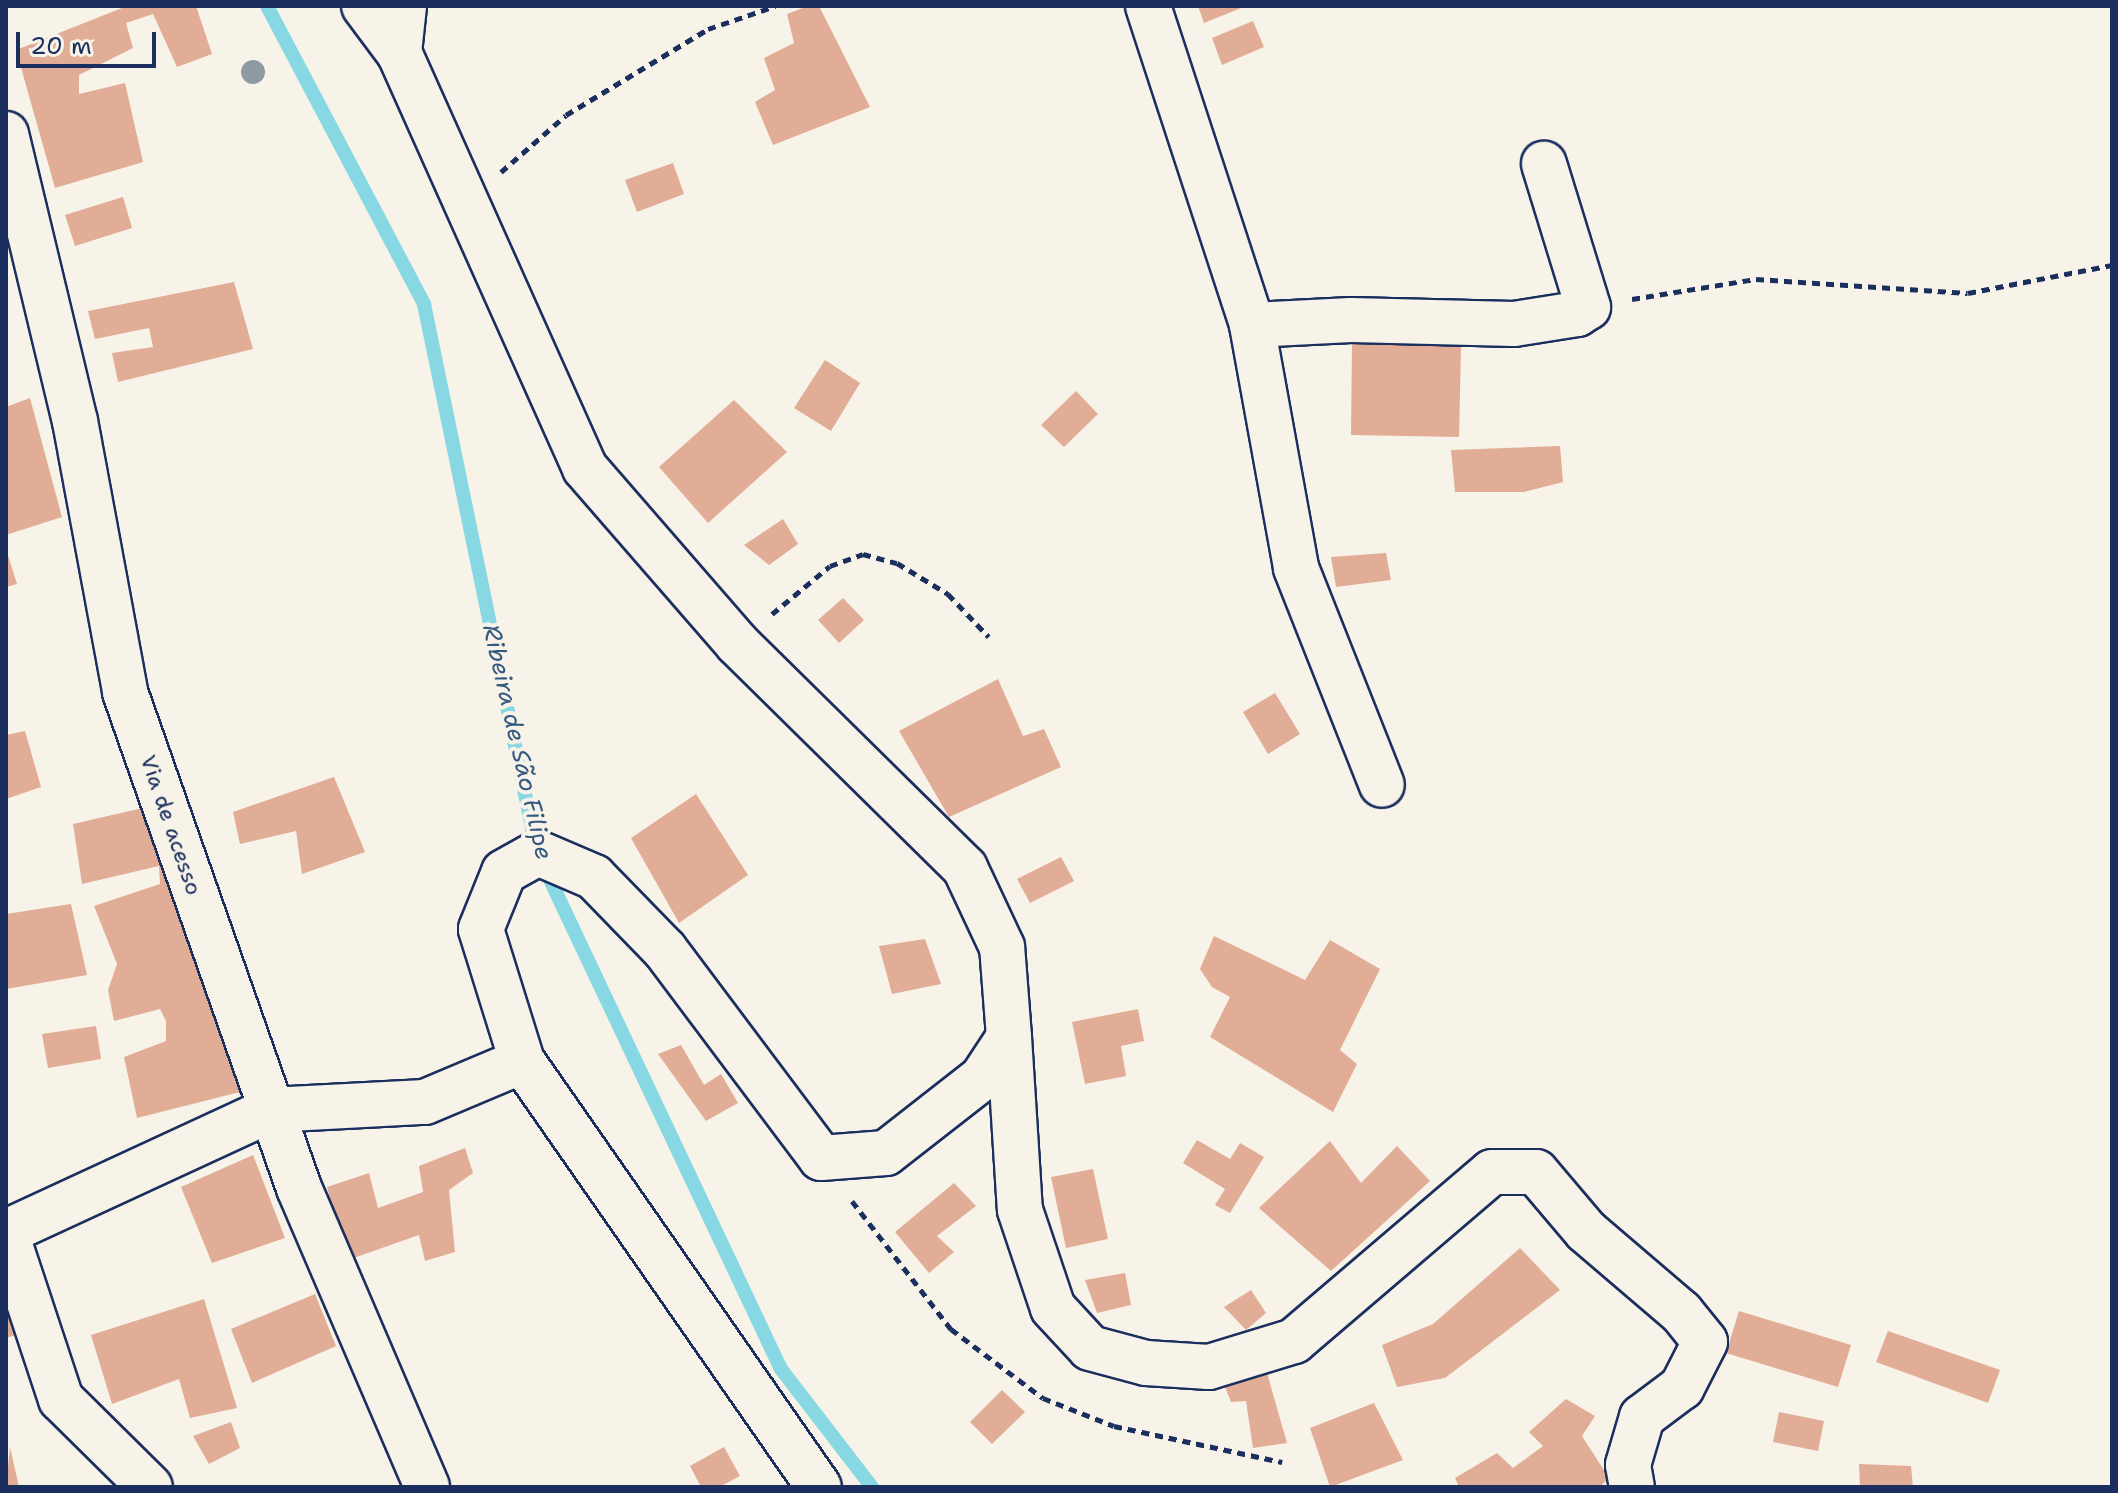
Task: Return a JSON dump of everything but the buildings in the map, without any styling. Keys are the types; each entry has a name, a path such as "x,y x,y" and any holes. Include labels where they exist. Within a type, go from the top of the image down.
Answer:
{"street":[{"path":"364,6 399,53 585,468 737,643 965,868 1002,947 1020,1210 1053,1308 1090,1348 1146,1363 1209,1367 1294,1341 1492,1172 1536,1172 1586,1231 1681,1312 1705,1342 1682,1387 1642,1417 1628,1465 1632,1487"},
{"path":"399,53 404,6"},
{"path":"1148,6 1252,325 1296,568 1382,785"},
{"name":"Via de acesso","path":"6,134 75,421 125,692 270,1110 427,1487"},
{"path":"1252,325 1351,320 1514,324 1577,314 1588,307 1544,164"},
{"path":"819,1487 522,1061 481,929 504,872 538,853 594,877 665,950 821,1158 886,1153 982,1078 1009,1037"},
{"path":"150,1487 61,1399 6,1232 270,1110 425,1102 522,1061"}],"path":[{"path":"467,202 566,115 708,29 775,6"},
{"path":"1588,307 1756,279 1968,293 2112,265"},
{"path":"737,643 830,566 863,554 897,563 948,594 989,637"}],"waterway":[{"name":"Ribeira de São Filipe","path":"267,6 424,304 536,847"},
{"name":"Ribeira de São Filipe","path":"544,867 781,1369 872,1487"}]}
